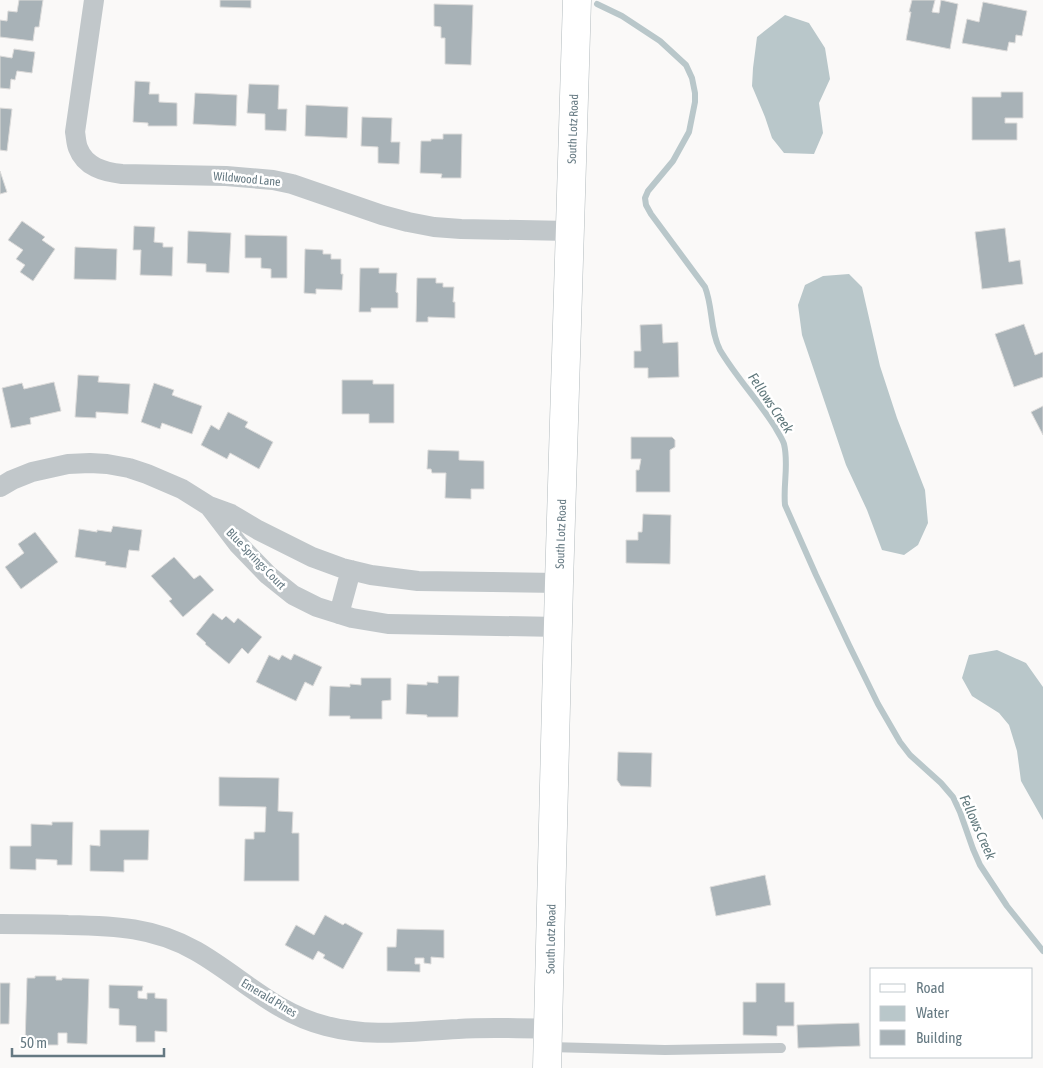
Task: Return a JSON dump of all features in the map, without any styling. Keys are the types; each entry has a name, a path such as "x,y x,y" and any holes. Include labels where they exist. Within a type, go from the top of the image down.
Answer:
{"street":[{"name":"Wildwood Lane","path":"94,0 75,132 78,148 83,158 94,167 106,172 122,174 226,176 283,182 382,215 434,227 570,231"},
{"name":"South Lotz Road","path":"548,1048 559,583 577,0"},
{"name":"Blue Springs Court","path":"0,486 32,472 68,464 108,464 129,468 182,489 209,506 238,544 268,575 292,595 316,608 352,618 388,624 558,627"},
{"path":"209,506 231,514 312,557 371,575 418,581 559,583"},
{"path":"339,614 351,570"},
{"name":"Emerald Pines","path":"0,924 115,926 157,934 196,951 282,1009 303,1019 326,1026 352,1031 382,1033 497,1028 548,1048"}],"lane":[{"path":"548,1048 665,1050 780,1048"}],"water":[{"path":"785,15 809,23 825,48 830,79 819,103 823,133 814,154 784,153 772,138 752,86 757,37"},
{"path":"849,274 862,287 880,366 897,418 925,490 928,523 918,545 904,555 882,550 867,510 846,465 802,335 798,305 805,285 823,276"},
{"path":"997,650 1026,663 1043,687 1043,820 1021,781 1017,751 1009,725 999,713 972,696 962,678 969,655"}],"building":[{"path":"19,0 43,0 39,27 35,27 33,41 0,37 0,20 7,21 8,11 17,12"},
{"path":"220,0 251,0 251,8 220,7"},
{"path":"912,0 935,0 932,12 939,13 941,0 958,4 950,49 906,40"},
{"path":"983,2 1027,11 1022,36 1016,35 1015,43 1009,42 1007,51 962,43 967,19 979,22"},
{"path":"434,4 473,5 471,65 445,64 445,38 441,38 441,27 434,26"},
{"path":"14,49 35,52 32,73 17,71 15,80 11,79 10,89 0,88 0,56 12,58"},
{"path":"135,81 150,82 149,94 159,94 159,102 177,103 177,126 148,126 148,123 133,122"},
{"path":"249,84 279,85 278,109 287,109 286,131 265,130 265,114 247,113"},
{"path":"1001,92 1023,92 1023,118 1005,118 1005,123 1017,123 1017,140 972,140 972,97 1001,97"},
{"path":"195,93 237,95 236,126 193,124"},
{"path":"306,105 348,107 347,138 305,136"},
{"path":"0,108 12,109 7,151 0,150"},
{"path":"362,117 392,118 391,142 400,142 399,164 378,163 378,147 361,146"},
{"path":"443,134 462,134 461,178 441,178 442,174 420,173 421,141 443,139"},
{"path":"0,171 7,192 0,194"},
{"path":"22,221 45,237 42,240 55,249 33,281 20,272 25,265 16,259 23,250 8,240"},
{"path":"134,226 155,227 154,242 163,243 163,247 173,247 172,276 140,275 141,250 133,250"},
{"path":"1005,228 1009,262 1020,260 1023,284 982,289 975,232"},
{"path":"188,231 231,233 229,273 206,272 206,264 187,263"},
{"path":"245,235 287,236 287,278 271,278 271,269 261,268 261,258 245,258"},
{"path":"75,247 117,249 116,280 74,279"},
{"path":"305,249 323,250 323,254 331,254 331,259 341,259 341,274 343,274 342,290 316,289 316,294 304,293"},
{"path":"360,268 379,268 379,273 397,273 396,292 398,293 398,308 371,308 371,312 359,312"},
{"path":"417,278 436,278 436,283 443,283 443,287 454,287 455,318 428,317 428,322 416,322"},
{"path":"662,324 663,343 678,342 679,377 648,378 648,368 634,368 634,351 641,351 640,325"},
{"path":"1024,324 1035,355 1043,352 1043,377 1014,387 995,334"},
{"path":"78,375 99,376 98,382 130,384 128,414 96,412 96,418 75,417"},
{"path":"342,380 373,380 373,384 394,384 394,423 369,423 369,414 342,414"},
{"path":"54,382 61,411 30,418 31,424 11,428 2,388 22,383 24,389"},
{"path":"154,383 174,390 172,395 202,406 192,434 162,423 160,429 141,422"},
{"path":"1043,406 1043,435 1031,412"},
{"path":"228,412 248,422 245,427 273,442 259,469 230,453 227,459 201,445 211,425 219,430"},
{"path":"631,437 672,437 675,440 675,447 670,450 670,492 636,492 636,470 639,470 641,459 631,459"},
{"path":"428,450 459,451 459,460 484,461 484,489 471,489 471,499 445,498 446,473 432,473 431,469 427,469"},
{"path":"643,514 671,515 670,564 626,563 626,540 638,540 638,532 642,532"},
{"path":"113,526 142,530 139,551 129,550 126,568 105,565 106,562 75,557 79,529 111,532"},
{"path":"35,532 58,562 21,589 5,567 24,553 18,544"},
{"path":"174,557 194,579 200,575 214,590 183,617 169,601 172,599 151,576"},
{"path":"213,613 222,620 226,616 234,623 238,618 262,637 248,654 242,648 229,664 196,634"},
{"path":"294,654 322,667 313,686 305,682 296,701 256,682 269,655 279,660 282,655 291,660"},
{"path":"438,676 459,676 458,717 427,717 427,715 406,714 407,684 427,685 427,682 438,683"},
{"path":"361,678 391,678 391,700 382,701 382,719 350,719 350,716 329,716 330,686 350,687 350,684 361,685"},
{"path":"618,752 652,753 651,787 621,786 617,780"},
{"path":"219,777 279,778 278,811 293,812 292,833 299,833 299,881 244,881 245,839 254,839 254,832 265,832 266,807 219,806"},
{"path":"52,822 73,822 72,865 57,865 57,860 36,859 36,870 10,869 10,846 31,846 31,824 52,825"},
{"path":"100,830 149,830 148,860 124,860 124,872 90,871 90,845 100,846"},
{"path":"765,875 771,905 716,916 710,887"},
{"path":"325,915 363,933 343,969 323,958 325,955 318,951 313,960 285,945 296,925 314,935"},
{"path":"397,929 444,930 444,958 431,957 431,964 424,963 424,958 415,958 415,964 420,964 420,972 387,971 387,947 396,947"},
{"path":"35,976 56,976 56,980 62,980 62,978 89,979 87,1044 67,1043 67,1033 58,1033 58,1045 25,1045 27,978 35,978"},
{"path":"0,983 10,983 9,1024 0,1024"},
{"path":"756,983 785,983 785,1002 794,1002 794,1026 777,1026 777,1036 743,1035 743,1002 756,1002"},
{"path":"109,985 143,986 142,991 138,991 138,998 147,999 147,993 155,993 155,998 167,999 167,1032 155,1031 155,1042 136,1042 136,1026 119,1025 119,1009 109,1008"},
{"path":"859,1023 860,1046 798,1048 797,1025"}],"waterway":[{"name":"Fellows Creek","path":"597,4 622,16 660,41 686,65 692,78 695,93 689,132 673,161 648,191 645,198 646,205 705,287 720,350 775,427 784,444 786,459 785,505 816,575 878,704 900,742 910,755 941,783 953,797 980,865 1007,906 1043,951"}]}
